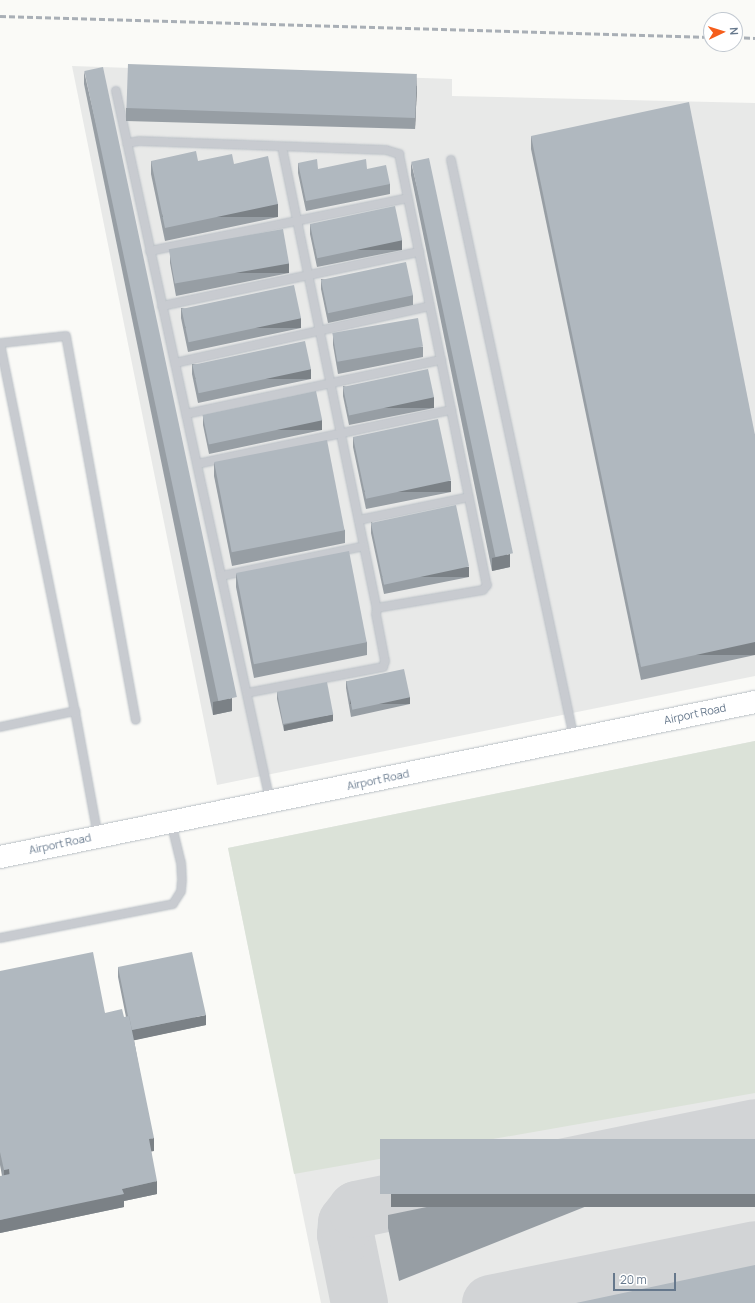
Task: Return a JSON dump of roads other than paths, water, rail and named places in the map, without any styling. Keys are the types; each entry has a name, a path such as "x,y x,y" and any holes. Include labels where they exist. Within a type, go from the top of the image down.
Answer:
{"street":[{"name":"Airport Road","path":"0,857 755,702"}],"lane":[{"path":"116,91 270,802"},
{"path":"127,143 139,141 386,150 399,154 487,585 483,590 377,608"},
{"path":"247,693 383,667 385,661 376,614 377,608 282,146"},
{"path":"452,160 574,739"},
{"path":"150,251 408,198"},
{"path":"162,306 419,252"},
{"path":"175,363 430,306"},
{"path":"98,836 75,711 1,343 66,336 136,720"},
{"path":"186,414 441,360"},
{"path":"196,464 451,410"},
{"path":"359,520 469,497"},
{"path":"221,576 364,546"},
{"path":"0,727 75,711"},
{"path":"0,938 173,904 181,891 182,874 171,822"}],"railway":[{"path":"0,16 703,37"},
{"path":"743,37 755,38"}]}
